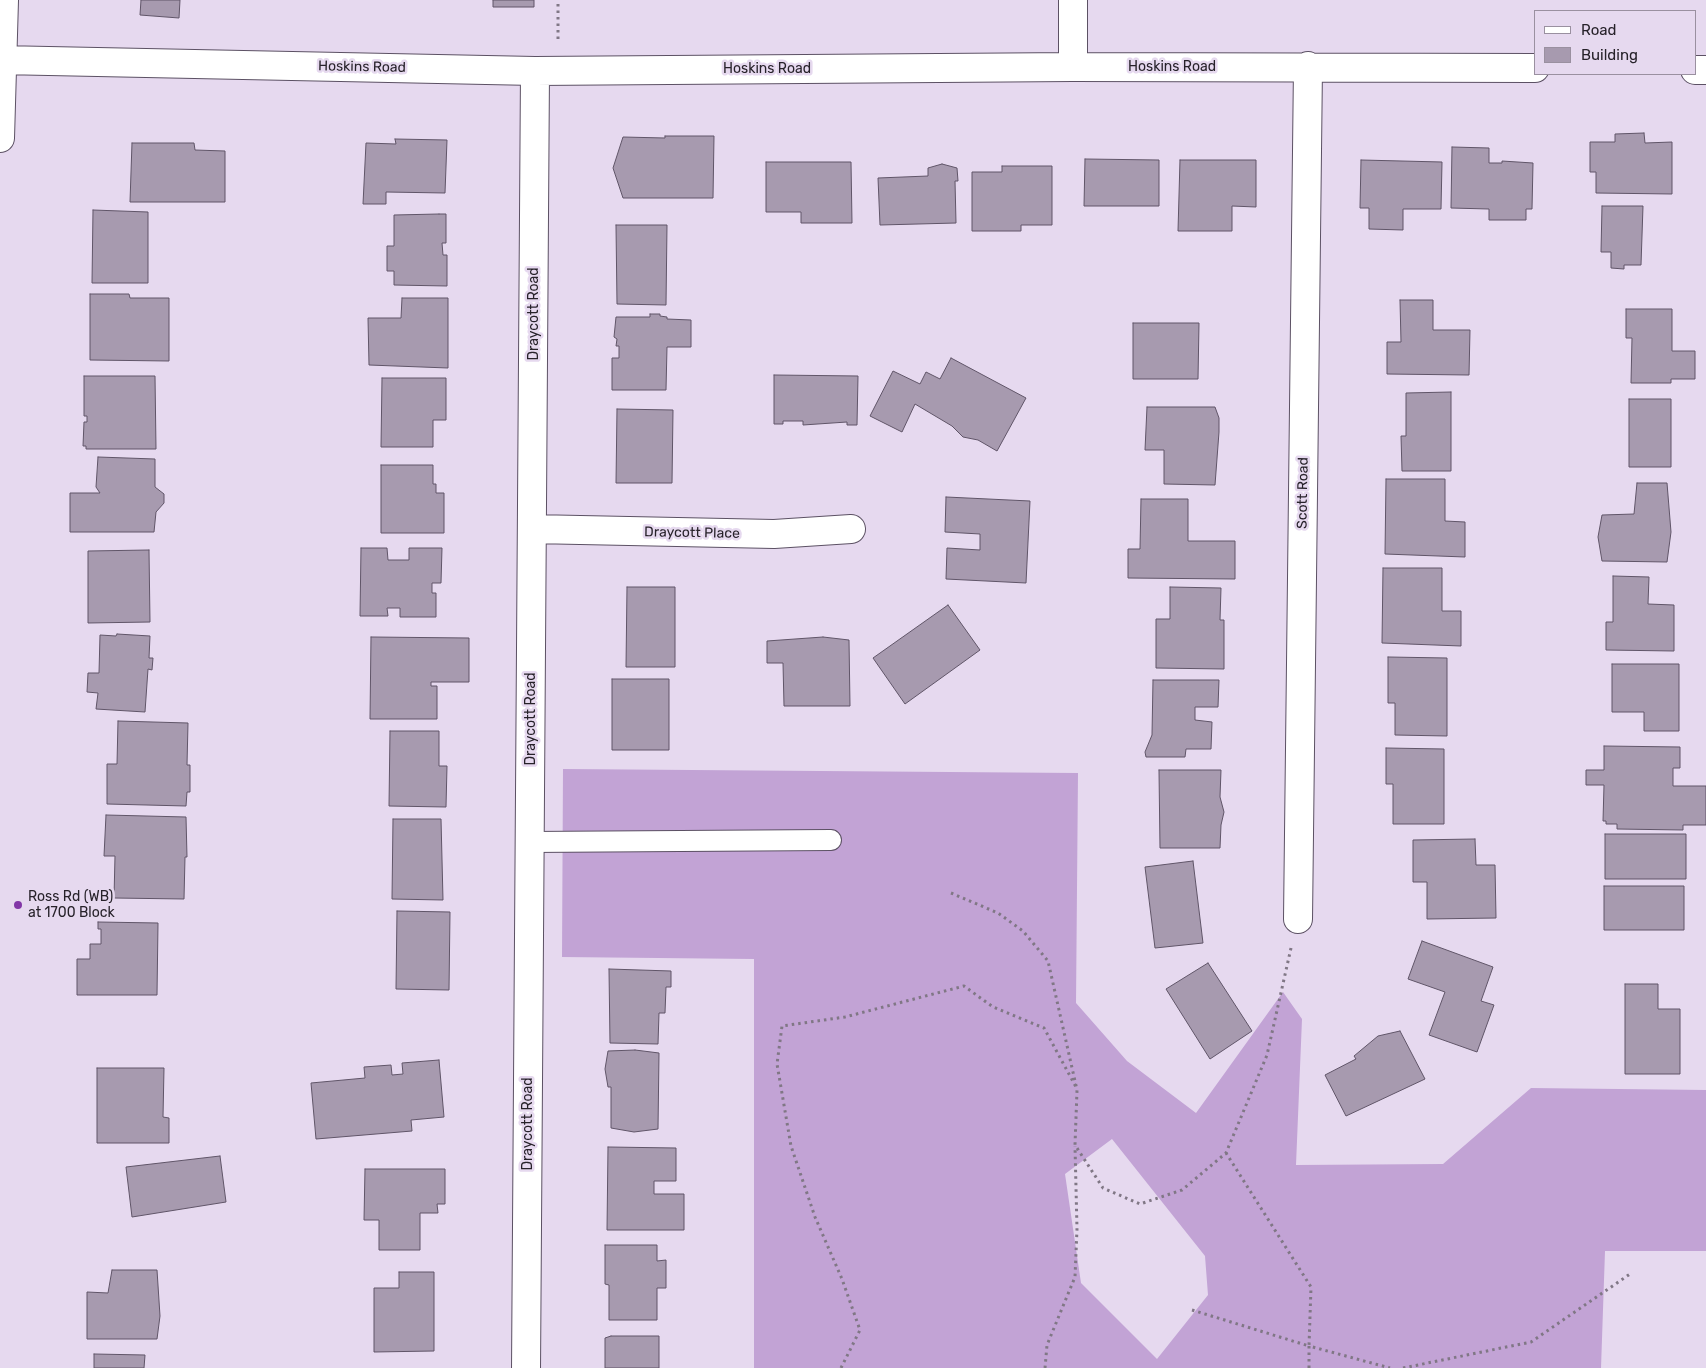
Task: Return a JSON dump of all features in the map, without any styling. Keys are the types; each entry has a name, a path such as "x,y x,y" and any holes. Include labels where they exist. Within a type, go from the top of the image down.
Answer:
{"street":[{"path":"0,138 4,0"},
{"path":"1073,0 1074,67"},
{"name":"Hoskins Road","path":"2,60 546,70 1308,66 1534,68"},
{"name":"Scott Road","path":"1298,919 1308,66"},
{"name":"Draycott Road","path":"526,1368 532,529 546,70"},
{"name":"Draycott Place","path":"532,529 774,534 851,529"}],"lane":[{"path":"530,842 831,840"}],"path":[{"path":"546,70 558,0"},
{"path":"951,893 998,913 1023,932 1048,961 1077,1090 1075,1277 1047,1345 1045,1368"},
{"path":"1075,1145 1103,1188 1140,1204 1182,1190 1226,1153 1267,1055 1298,919"},
{"path":"843,1367 860,1330 842,1279 815,1217 791,1146 777,1064 782,1026 845,1017 964,986 993,1007 1044,1028 1077,1090"},
{"path":"1226,1153 1312,1287 1308,1368"},
{"path":"1403,1368 1531,1342 1630,1274"},
{"path":"1192,1310 1309,1346 1390,1368"}],"shaded area":[{"path":"563,769 1078,773 1076,1003 1127,1061 1196,1113 1283,992 1302,1019 1296,1165 1443,1164 1531,1088 1706,1090 1706,1251 1605,1251 1601,1368 754,1368 754,959 562,957","holes":["1112,1139 1205,1256 1208,1295 1157,1359 1081,1283 1065,1174"]}],"building":[{"path":"141,0 180,0 179,18 140,15"},
{"path":"493,0 534,0 534,7 493,7"},
{"path":"1644,133 1645,143 1672,142 1672,194 1596,193 1596,172 1590,172 1590,142 1615,142 1615,134"},
{"path":"665,136 714,136 713,198 623,198 613,168 623,137 665,138"},
{"path":"395,139 447,140 445,193 386,192 386,204 363,204 366,143 396,144"},
{"path":"132,143 194,143 195,150 225,151 225,202 130,202"},
{"path":"1452,147 1489,148 1489,163 1502,163 1502,161 1533,163 1532,209 1526,209 1526,220 1489,220 1489,209 1451,208"},
{"path":"1085,159 1159,160 1159,206 1084,206"},
{"path":"1180,160 1256,160 1256,207 1232,206 1232,231 1178,231"},
{"path":"1361,160 1442,162 1441,209 1403,209 1403,230 1369,229 1369,208 1360,208"},
{"path":"766,162 851,162 852,223 801,223 801,212 766,212"},
{"path":"942,164 957,168 958,181 955,181 956,223 880,225 878,178 928,176 928,168"},
{"path":"1002,166 1052,166 1052,225 1021,225 1021,231 972,231 972,172 1002,172"},
{"path":"1602,206 1643,206 1641,265 1624,265 1624,269 1611,268 1611,252 1601,252"},
{"path":"93,210 148,212 148,283 92,283"},
{"path":"446,214 446,243 442,243 443,255 447,255 447,286 394,285 394,271 387,271 387,246 394,246 394,215"},
{"path":"616,225 667,225 666,305 617,304"},
{"path":"90,294 129,294 130,298 169,298 169,361 90,360"},
{"path":"402,298 448,298 448,368 369,365 368,318 401,318"},
{"path":"1400,300 1433,300 1433,330 1470,330 1469,375 1387,374 1387,342 1401,342"},
{"path":"1626,309 1672,309 1672,351 1695,351 1695,379 1671,379 1671,383 1631,383 1632,338 1626,338"},
{"path":"650,314 660,314 660,316 667,317 667,319 691,320 691,347 667,347 666,390 612,390 612,358 619,358 619,346 616,346 617,339 614,337 616,317 650,317"},
{"path":"1133,323 1199,323 1198,379 1133,379"},
{"path":"951,358 1026,398 997,451 978,440 963,437 952,426 915,404 902,432 870,416 893,371 920,384 926,372 940,379"},
{"path":"774,375 858,376 857,425 847,425 847,422 803,425 803,421 783,421 783,424 774,424"},
{"path":"84,376 155,376 156,449 86,449 86,446 83,446 84,422 87,422 87,416 84,416"},
{"path":"382,378 446,378 446,420 433,420 433,447 381,447"},
{"path":"1451,392 1451,471 1402,471 1401,436 1406,436 1406,393"},
{"path":"1629,399 1671,399 1671,467 1629,467"},
{"path":"1147,407 1215,407 1219,418 1219,432 1215,485 1164,484 1164,450 1145,450"},
{"path":"617,409 673,410 672,483 616,483"},
{"path":"98,457 155,459 155,487 164,494 164,503 156,512 154,532 70,532 70,493 100,493 96,487"},
{"path":"381,465 433,465 433,484 436,484 436,493 444,493 444,533 381,533"},
{"path":"1386,479 1445,479 1445,521 1465,522 1465,557 1385,554"},
{"path":"1637,483 1667,483 1671,532 1667,562 1602,561 1598,537 1602,515 1634,514"},
{"path":"946,497 1030,501 1026,583 946,579 947,548 980,550 980,534 945,532"},
{"path":"1141,499 1188,499 1188,541 1235,541 1235,579 1128,578 1128,549 1140,549"},
{"path":"361,548 387,548 388,560 409,560 409,548 442,548 441,583 432,583 432,593 436,593 436,617 400,617 400,608 387,608 388,616 360,616"},
{"path":"149,550 150,622 88,623 88,551"},
{"path":"1383,568 1442,568 1442,611 1461,611 1461,646 1382,643"},
{"path":"1613,576 1649,577 1648,604 1674,605 1674,651 1606,650 1606,622 1613,622"},
{"path":"627,587 675,587 675,667 626,667"},
{"path":"1170,587 1221,588 1220,620 1224,620 1224,669 1156,668 1156,619 1170,619"},
{"path":"948,605 980,650 905,704 873,658"},
{"path":"117,634 150,636 149,658 153,658 152,670 148,669 145,712 96,709 98,693 87,692 88,673 99,673 100,635 116,636"},
{"path":"371,637 469,638 469,682 431,682 431,686 437,686 437,719 370,719"},
{"path":"823,637 849,640 850,706 784,706 783,663 767,663 767,641"},
{"path":"1388,657 1447,658 1447,736 1395,735 1395,703 1388,703"},
{"path":"1612,664 1679,664 1679,731 1644,731 1644,712 1612,712"},
{"path":"612,679 669,679 669,750 612,750"},
{"path":"1153,680 1219,680 1218,707 1195,707 1195,720 1212,722 1211,749 1186,749 1185,757 1146,757 1145,752 1152,735"},
{"path":"118,721 188,723 187,765 190,765 190,792 187,792 186,806 107,804 107,764 117,764"},
{"path":"390,731 439,731 439,766 447,766 446,807 389,806"},
{"path":"1604,746 1680,747 1680,768 1673,768 1673,786 1706,786 1706,825 1683,825 1683,830 1617,829 1617,824 1606,824 1606,821 1603,821 1604,785 1586,785 1586,770 1604,770"},
{"path":"1386,748 1444,749 1444,824 1393,824 1393,784 1386,784"},
{"path":"1159,770 1221,770 1220,797 1224,812 1221,825 1220,848 1160,848"},
{"path":"106,815 186,817 187,857 185,857 184,899 114,898 115,856 104,856"},
{"path":"393,819 441,819 443,900 392,899"},
{"path":"1605,834 1686,834 1686,879 1605,879"},
{"path":"1475,839 1476,865 1495,865 1496,918 1427,919 1427,882 1413,882 1413,840"},
{"path":"1193,861 1203,943 1155,948 1145,867"},
{"path":"1604,886 1684,886 1684,930 1604,930"},
{"path":"397,911 450,912 449,990 396,989"},
{"path":"98,922 158,923 157,995 77,995 77,959 90,959 90,944 101,944 101,929 98,929"},
{"path":"1422,941 1493,967 1481,1001 1494,1005 1477,1052 1429,1035 1445,992 1408,979"},
{"path":"1208,963 1252,1031 1210,1059 1166,989"},
{"path":"609,969 671,971 671,987 666,987 665,1013 659,1013 658,1044 610,1043"},
{"path":"1625,984 1658,984 1658,1009 1680,1009 1680,1074 1625,1074"},
{"path":"1400,1031 1425,1079 1346,1116 1325,1075 1356,1059 1354,1056 1378,1036"},
{"path":"635,1050 659,1053 658,1129 634,1132 611,1128 611,1087 608,1087 605,1069 608,1051"},
{"path":"439,1060 444,1117 411,1120 412,1131 316,1139 311,1083 365,1078 364,1067 391,1065 392,1075 403,1074 402,1063"},
{"path":"97,1068 164,1068 163,1117 169,1118 169,1143 97,1143"},
{"path":"608,1147 676,1148 676,1181 654,1181 654,1194 684,1194 684,1230 607,1230"},
{"path":"220,1156 226,1202 132,1217 126,1167"},
{"path":"365,1169 445,1169 445,1204 437,1204 438,1213 420,1213 420,1250 379,1250 379,1220 364,1220"},
{"path":"605,1245 657,1245 657,1261 666,1260 666,1288 657,1288 657,1320 609,1320 609,1285 605,1284"},
{"path":"112,1270 157,1270 160,1316 157,1339 87,1339 87,1292 108,1293"},
{"path":"399,1272 434,1272 434,1351 374,1352 374,1288 399,1288"},
{"path":"611,1336 659,1336 659,1368 605,1368 605,1338"},
{"path":"94,1354 145,1355 144,1368 94,1368"}],"place":[{"name":"Ross Rd (WB) at 1700 Block","path":"18,905"}]}
